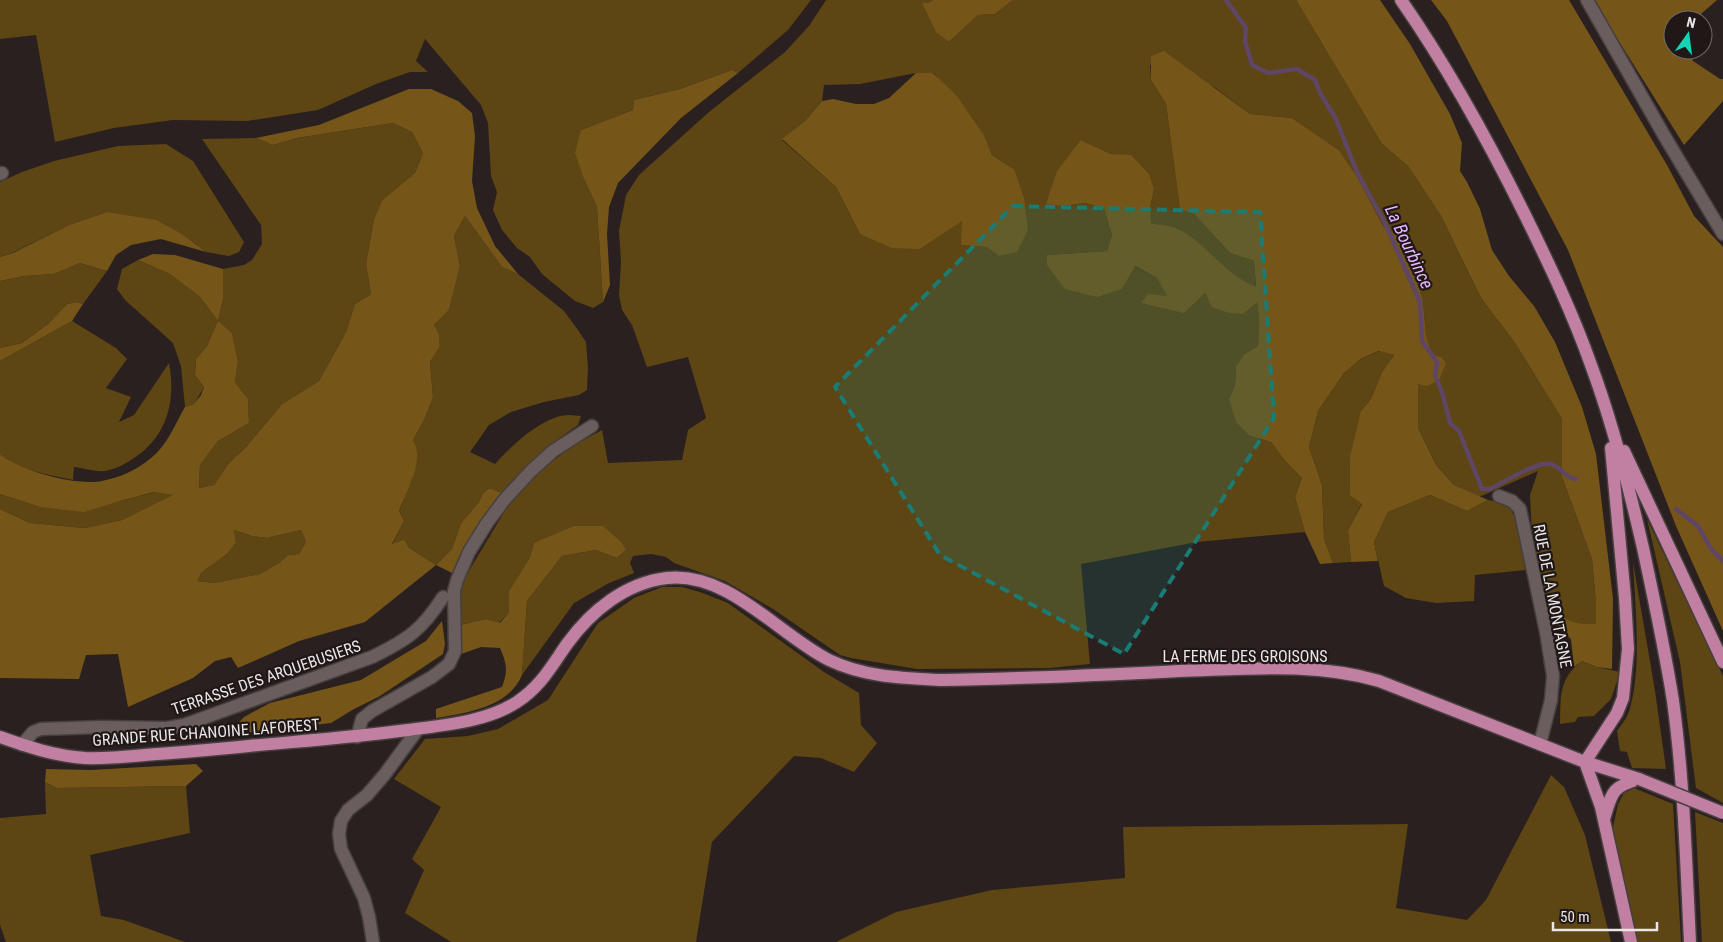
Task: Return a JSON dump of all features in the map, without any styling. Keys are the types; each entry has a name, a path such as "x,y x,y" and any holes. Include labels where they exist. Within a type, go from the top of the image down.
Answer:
{"main road":[{"path":"1401,0 1471,110 1514,192 1554,274 1591,364 1609,418 1634,510 1654,596 1672,701 1685,819 1690,942"},
{"path":"1609,418 1723,662"},
{"path":"1609,418 1626,598 1628,648 1623,698 1617,713 1585,762 1601,807 1631,942"},
{"name":"LA FERME DES GROISONS","path":"418,729 475,718 494,713 514,704 532,692 549,672 584,622 603,604 642,584 665,578 694,579 711,585 752,608 829,660 872,674 940,680 1307,668 1358,675 1379,681 1585,762 1639,779 1723,813"},
{"name":"GRANDE RUE CHANOINE LAFOREST","path":"0,737 43,752 65,756 118,758 357,737 418,729"},
{"path":"1603,820 1611,796 1622,784 1639,779"}],"street":[{"path":"1587,0 1723,234"},
{"path":"357,737 362,720 372,711 432,677 449,664 455,650 454,591 469,552 505,499 531,471 553,451 592,426"},
{"name":"RUE DE LA MONTAGNE","path":"1499,496 1512,501 1520,509 1546,632 1552,676 1552,692 1547,722 1540,744"},
{"name":"TERRASSE DES ARQUEBUSIERS","path":"22,745 33,732 41,729 101,727 167,728 184,726 400,644 415,633 435,610 442,597"},
{"path":"373,942 364,898 341,849 339,834 341,822 348,810 367,795 385,774 418,729"}],"highlighted area":[{"path":"1013,206 1260,212 1274,418 1124,654 940,555 835,387"}],"shaded area":[{"path":"0,0 811,0 788,30 738,73 732,70 680,89 634,100 633,110 581,130 584,179 597,207 603,302 593,308 575,301 542,274 530,257 517,248 502,230 493,210 497,192 491,176 488,123 481,105 425,39 416,61 428,72 410,72 376,84 318,110 247,121 173,120 114,128 55,142 36,35 0,39"},
{"path":"826,0 933,0 928,3 922,3 949,42 978,15 995,14 1013,0 1296,0 1382,144 1408,166 1441,216 1481,298 1515,343 1562,419 1562,477 1592,559 1596,625 1576,624 1564,619 1547,601 1532,534 1530,495 1538,471 1479,497 1454,485 1436,465 1418,428 1418,384 1441,357 1432,354 1426,335 1423,300 1401,238 1383,226 1358,178 1339,150 1292,118 1250,114 1214,87 1150,65 1151,80 1166,104 1180,208 1194,214 1230,253 1254,261 1256,288 1234,276 1180,229 1150,223 1150,207 1154,190 1131,156 1111,154 1081,140 1063,206 1086,203 1104,209 1112,235 1107,251 1047,255 1047,265 1122,289 1134,266 1157,278 1168,296 1141,303 1205,293 1257,301 1259,318 1258,346 1244,354 1236,366 1235,385 1229,399 1250,436 1271,442 1285,461 1302,478 1295,497 1305,532 1197,542 1081,564 1090,664 1049,668 917,669 851,658 840,655 773,609 725,581 674,563 666,557 651,554 633,556 630,563 634,573 609,583 574,603 522,675 527,601 562,556 596,550 617,558 626,550 534,543 530,557 509,591 509,612 499,623 486,619 460,625 460,592 464,579 506,509 537,472 576,444 602,430 608,463 682,460 688,430 706,418 688,357 647,367 632,325 622,310 619,295 621,262 619,231 626,195 639,175 709,112 785,52 809,26","holes":["916,73 934,73 985,137 992,155 1014,169 999,256 986,247 962,245 962,220 920,249 860,234 836,187 782,140 805,121 822,101 824,85 860,84"]},
{"path":"933,0 1013,0 995,14 978,15 949,42 936,32 922,3 928,3"},
{"path":"1296,0 1380,0 1410,44 1450,114 1462,143 1460,171 1480,209 1492,250 1509,276 1534,306 1555,342 1582,407 1596,454 1613,599 1612,669 1597,667 1582,661 1574,667 1571,639 1552,623 1547,601 1558,613 1568,620 1579,624 1596,624 1592,559 1562,477 1562,419 1515,343 1481,298 1441,216 1408,166 1382,144"},
{"path":"1431,0 1569,0 1667,165 1694,216 1723,247 1723,631 1676,526 1568,250 1447,21"},
{"path":"1593,0 1717,0 1706,10 1663,10 1663,60 1693,60 1720,79 1723,79 1723,101 1684,145"},
{"path":"1164,51 1250,114 1292,118 1339,150 1358,178 1383,226 1401,237 1423,300 1426,335 1432,354 1441,357 1446,363 1439,380 1427,386 1418,384 1418,428 1436,465 1454,485 1488,500 1467,511 1430,495 1388,512 1374,542 1378,561 1351,562 1348,530 1362,504 1350,495 1350,457 1361,411 1371,399 1382,372 1394,355 1379,351 1362,358 1344,373 1318,411 1309,447 1322,485 1324,539 1333,563 1320,564 1305,532 1295,497 1302,478 1285,461 1271,442 1250,436 1236,422 1229,399 1235,385 1236,366 1244,354 1258,346 1259,318 1257,302 1243,314 1229,313 1212,307 1205,293 1184,313 1141,303 1148,294 1167,296 1157,278 1135,266 1122,289 1097,297 1065,289 1047,265 1047,255 1107,251 1112,235 1104,209 1086,203 1063,206 1046,204 1057,171 1081,140 1111,154 1131,155 1149,174 1154,190 1150,207 1151,223 1181,230 1200,244 1226,268 1245,282 1256,287 1254,261 1230,253 1194,214 1180,209 1166,104 1151,80 1151,56"},
{"path":"732,70 738,73 681,118 618,183 609,207 607,234 610,285 603,302 597,207 575,153 581,130 633,110 634,100 680,89"},
{"path":"916,73 933,73 957,96 985,137 992,155 1014,169 1024,198 1028,230 1017,252 999,256 986,247 961,245 962,221 920,249 892,248 860,234 836,187 782,139 805,121 822,101 833,99 856,104 874,104 889,98"},
{"path":"409,89 431,89 458,101 472,113 475,136 472,181 477,208 495,246 518,274 502,267 465,216 454,236 460,266 449,310 434,325 439,335 439,348 430,362 433,398 413,440 417,457 414,476 399,511 404,521 392,544 404,540 408,547 436,565 365,622 299,641 238,668 231,657 215,661 193,678 128,707 118,654 86,655 79,679 0,678 0,509 30,523 85,528 122,520 173,495 154,492 84,512 40,507 0,494 0,454 34,471 49,476 78,481 102,481 134,469 157,453 185,407 193,405 201,395 204,387 195,375 196,359 207,346 218,321 232,333 238,361 235,382 248,399 249,423 218,441 200,465 199,488 214,485 229,463 246,447 282,404 319,381 346,332 355,304 371,294 366,264 374,219 382,200 415,173 423,153 412,132 393,123 297,138 273,145 256,138 319,125","holes":["234,530 252,536 267,538 301,530 306,542 299,554 288,555 279,563 260,574 214,583 197,581 201,573 227,554 236,543"]},
{"path":"393,123 412,132 423,153 415,173 382,200 374,219 366,264 371,294 355,304 346,332 319,381 282,404 246,447 229,463 214,485 199,488 200,465 218,441 249,423 248,399 235,382 238,361 232,333 218,322 207,346 196,359 195,375 204,387 193,406 185,407 181,366 173,343 125,300 117,289 122,269 138,260 170,274 200,297 218,321 223,299 223,269 244,265 252,260 262,244 261,225 202,139 256,138 273,145 297,138"},
{"path":"166,144 193,161 244,242 239,252 229,256 206,252 182,234 107,212 69,225 0,257 0,182 54,161 118,146"},
{"path":"107,212 156,220 182,234 206,252 161,239 131,245 116,255 107,271 80,263 54,274 24,276 0,281 0,257 13,253 69,225"},
{"path":"465,216 502,267 518,274 564,311 578,330 586,342 587,390 579,395 544,402 511,412 489,425 470,452 495,464 519,441 549,420 559,416 581,416 578,425 550,445 502,493 490,488 483,493 479,502 461,523 452,549 436,565 408,547 392,545 404,521 399,511 413,477 413,440 433,398 430,362 439,348 434,325 449,310 460,266 454,236"},
{"path":"153,254 175,255 223,269 223,299 218,321 200,297 170,274 138,260"},
{"path":"80,263 107,271 83,304 77,302 67,304 48,324 22,343 0,348 0,281 24,276 54,274"},
{"path":"77,302 83,304 72,321 0,361 0,348 22,343 48,324 67,304"},
{"path":"72,321 116,348 127,359 106,388 131,397 119,422 134,415 169,363 171,376 170,402 167,415 163,426 148,447 129,461 109,470 98,471 74,467 73,480 25,468 0,454 0,361"},
{"path":"1380,351 1394,355 1382,372 1371,399 1361,411 1362,503 1348,530 1351,562 1333,563 1324,539 1322,485 1309,447 1318,411 1344,373 1362,358"},
{"path":"490,488 502,493 464,552 454,574 436,565 452,549 461,523 479,502 483,493"},
{"path":"155,492 174,495 122,520 85,528 30,523 0,509 0,494 40,507 120,501"},
{"path":"1430,495 1467,511 1488,500 1507,503 1516,519 1527,570 1475,575 1474,601 1436,603 1406,598 1384,586 1374,542 1388,512"},
{"path":"1647,519 1723,676 1723,803 1696,788 1680,662"},
{"path":"574,526 603,526 621,542 626,550 617,558 596,550 562,556 527,601 522,675 516,686 507,695 486,707 436,718 436,709 502,687 506,668 500,648 481,647 461,654 460,625 486,619 500,623 509,612 509,591 530,557 534,543"},
{"path":"234,530 252,536 267,538 301,530 306,542 299,554 288,555 279,563 260,574 214,583 197,581 201,573 227,554 236,543"},
{"path":"1633,562 1666,769 1632,768 1627,752 1620,751 1617,731 1629,711 1636,674 1637,636"},
{"path":"662,587 682,587 728,603 824,672 859,693 861,725 877,743 854,772 821,758 794,756 712,842 696,942 451,942 405,913 424,870 412,859 441,807 394,779 425,739 468,736 498,729 548,700 598,623 634,598"},
{"path":"442,621 445,644 443,654 380,696 331,723 227,735 244,717 270,703 361,680 426,641"},
{"path":"1582,661 1597,667 1620,672 1611,699 1594,716 1578,717 1575,722 1560,724 1562,689 1574,668"},
{"path":"196,764 203,771 186,786 57,788 45,782 46,769 91,770"},
{"path":"1551,775 1564,787 1585,835 1611,942 836,942 896,912 992,890 1125,878 1123,827 1408,824 1396,908 1467,920 1486,900"},
{"path":"45,782 57,788 186,786 190,833 90,855 101,916 124,920 185,942 6,942 0,925 0,818 46,814"},
{"path":"1634,788 1673,804 1681,942 1638,942 1612,832 1618,804 1624,793"},
{"path":"1695,812 1723,823 1723,942 1702,942"}],"waterway":[{"name":"La Bourbince","path":"1226,0 1246,28 1245,41 1252,65 1268,73 1297,69 1315,80 1320,93 1336,119 1357,172 1385,223 1420,302 1422,341 1437,362 1435,375 1442,392 1450,423 1459,431 1482,489 1490,489 1511,477 1538,465 1545,464 1551,464 1568,476 1576,479"},
{"name":"La Bourbince","path":"1676,509 1698,526 1711,549 1723,561"}]}
